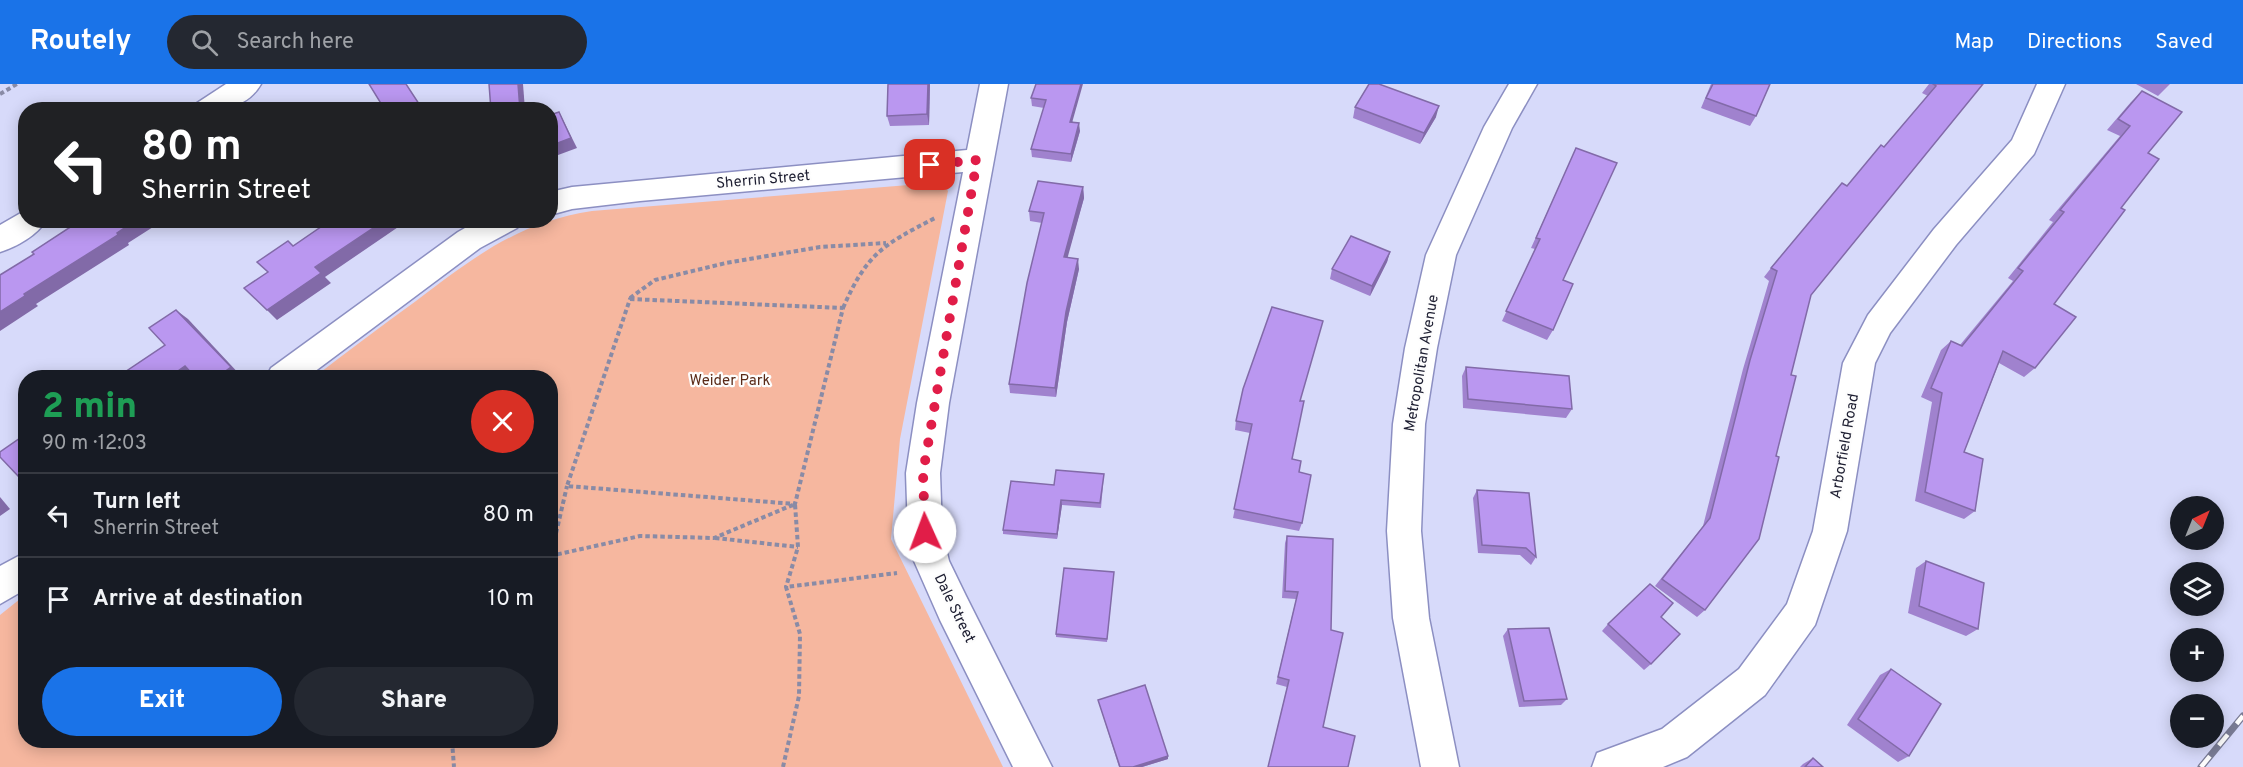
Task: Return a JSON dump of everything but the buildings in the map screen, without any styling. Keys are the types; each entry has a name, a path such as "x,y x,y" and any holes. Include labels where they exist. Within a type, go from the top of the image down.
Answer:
{"street":[{"path":"220,102 248,84"},
{"name":"Dale Street","path":"994,84 977,160 923,473 925,532 932,561 1033,767"},
{"name":"Metropolitan Avenue","path":"1448,765 1411,618 1404,531 1409,424 1421,348 1441,255 1498,127 1523,84"},
{"name":"Arborfield Road","path":"1611,767 1674,744 1752,682 1802,613 1830,531 1848,415 1859,363 1879,324 1905,289 1945,237 2024,146 2051,84"},
{"name":"Sherrin Street","path":"558,202 640,190 977,160"},
{"path":"0,240 19,228"},
{"path":"293,370 469,240 491,228"},
{"path":"0,587 18,574"}],"path":[{"path":"0,94 17,84"},
{"path":"783,767 799,696 800,634 786,587 798,548 795,504 843,309 858,274 887,243 936,217"},
{"path":"558,525 567,486 630,299 656,280 726,263 820,246 887,243"},
{"path":"630,299 843,309"},
{"path":"567,486 795,504"},
{"path":"714,538 795,504"},
{"path":"558,555 640,537 714,538 798,548"},
{"path":"786,587 894,574 932,561"},
{"path":"453,748 454,767"}],"green space":[{"name":"Weider Park","path":"933,183 944,186 948,191 900,439 891,539 1003,767 0,767 0,615 18,601 18,748 558,748 558,370 323,370 437,285 498,244 532,228 558,228 558,219 592,211"}],"railway":[{"path":"2201,767 2243,716"}],"route":[{"path":"925,532 923,473 933,403 977,160 930,165"}]}
